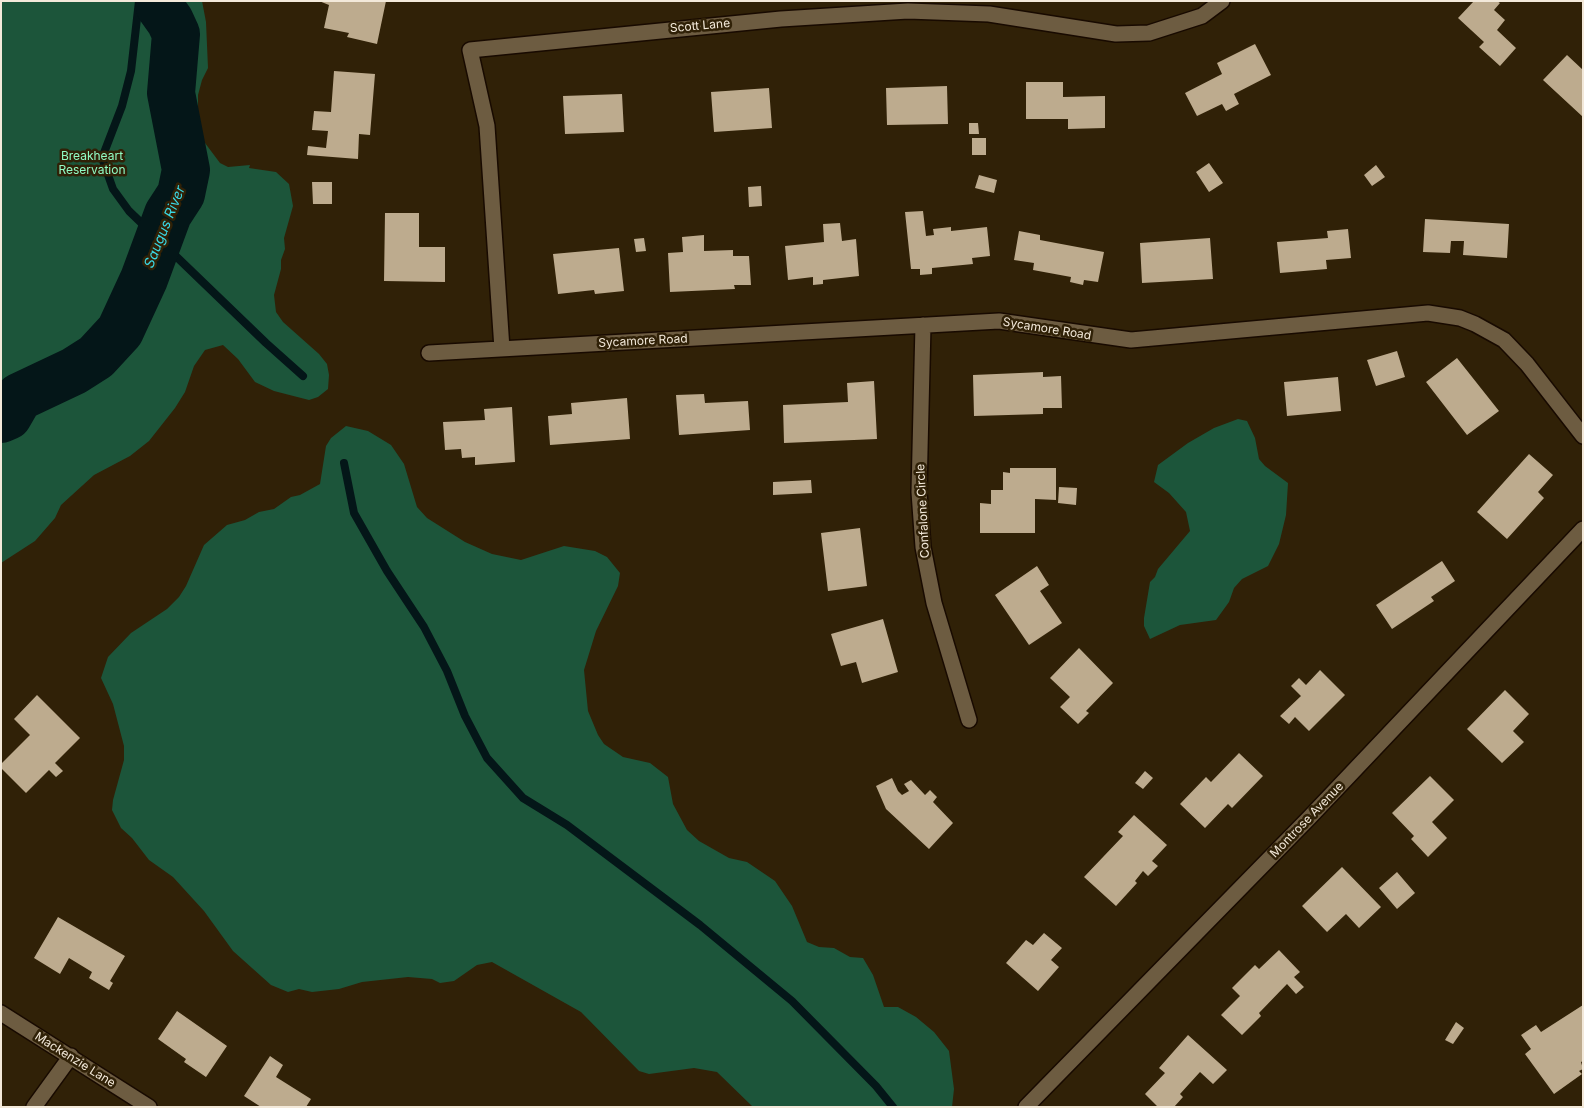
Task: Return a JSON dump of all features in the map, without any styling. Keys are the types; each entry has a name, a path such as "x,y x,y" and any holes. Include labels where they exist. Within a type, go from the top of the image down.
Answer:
{"street":[{"name":"Scott Lane","path":"502,349 487,126 470,50 781,19 908,10 989,14 1116,34 1149,33 1202,16 1222,1"},
{"name":"Sycamore Road","path":"429,353 924,325 1013,322 1101,337 1131,340 1411,314 1444,315 1476,324 1504,340 1527,364 1583,436"},
{"name":"Confalone Circle","path":"924,325 919,492 923,547 934,603 969,720"},
{"name":"Montrose Avenue","path":"1026,1107 1309,818 1583,529"},
{"name":"Mackenzie Lane","path":"1,1013 149,1107"},
{"path":"34,1107 71,1056"}],"green space":[{"name":"Breakheart Reservation","path":"1,1 202,1 206,22 208,68 198,95 198,125 202,139 220,163 228,167 250,165 249,168 276,172 289,184 293,206 284,238 285,249 274,295 276,312 283,322 319,354 327,364 329,375 328,389 318,397 309,400 274,391 255,382 238,359 223,345 205,350 194,366 185,392 149,441 130,456 94,475 61,505 55,518 35,541 1,563"},
{"path":"1238,419 1247,421 1255,438 1259,459 1265,466 1288,483 1286,515 1279,544 1268,566 1242,579 1234,588 1229,602 1216,620 1180,625 1150,639 1144,626 1144,618 1150,582 1155,577 1158,569 1190,531 1186,512 1169,493 1154,482 1158,465 1188,443 1214,428"},
{"path":"346,426 368,431 391,445 404,464 417,507 427,518 465,542 492,554 521,560 564,546 595,551 607,557 620,573 618,586 596,631 584,670 588,711 598,735 604,744 623,757 650,763 668,777 673,804 687,830 699,841 729,858 747,862 775,881 792,906 807,942 819,947 834,948 850,957 863,958 873,975 884,1007 898,1007 916,1017 934,1032 949,1051 954,1089 952,1107 753,1107 717,1072 694,1068 649,1074 639,1071 581,1012 492,962 477,965 454,981 440,983 432,979 408,977 362,982 339,989 312,992 299,989 288,992 271,985 233,951 204,911 173,877 149,860 132,838 121,828 112,810 124,760 124,746 113,704 101,678 108,657 131,633 167,609 179,597 186,586 204,545 227,525 245,520 259,512 274,509 291,497 300,495 320,484 326,446 331,438"}],"building":[{"path":"319,1 386,1 377,44 347,37 349,33 324,28 329,5"},
{"path":"1474,1 1497,1 1500,3 1494,10 1505,20 1497,30 1516,48 1500,66 1479,47 1484,42 1458,18"},
{"path":"1255,44 1271,75 1234,94 1239,104 1226,111 1222,104 1197,116 1185,93 1222,74 1217,63"},
{"path":"1567,55 1583,70 1583,117 1543,80"},
{"path":"334,71 375,74 370,135 359,134 358,159 307,155 308,146 326,148 328,131 312,130 314,111 331,112"},
{"path":"1026,82 1063,82 1063,97 1105,96 1105,128 1068,129 1068,119 1026,119"},
{"path":"947,86 948,124 887,125 886,88"},
{"path":"769,88 772,128 714,132 711,92"},
{"path":"622,94 624,132 565,134 563,96"},
{"path":"969,123 978,123 979,134 969,134"},
{"path":"972,138 986,138 986,155 972,155"},
{"path":"1209,163 1223,183 1209,192 1196,172"},
{"path":"1376,165 1385,177 1372,186 1364,175"},
{"path":"979,175 997,180 994,193 975,188"},
{"path":"312,182 332,182 332,204 313,204"},
{"path":"761,186 762,206 749,207 748,187"},
{"path":"923,211 926,236 934,235 933,229 951,227 951,231 987,227 990,256 972,258 973,264 932,268 932,274 920,275 920,269 911,269 905,212"},
{"path":"385,213 419,213 419,247 445,247 445,282 384,281"},
{"path":"1425,219 1509,224 1507,258 1463,255 1464,241 1451,241 1450,253 1423,252"},
{"path":"840,223 842,241 856,239 859,276 823,280 823,284 813,285 813,277 788,280 785,246 824,242 823,224"},
{"path":"1348,229 1351,258 1326,260 1327,269 1280,273 1277,242 1328,238 1327,231"},
{"path":"1019,231 1040,235 1040,240 1104,252 1098,282 1084,280 1083,285 1070,282 1071,277 1033,270 1034,263 1014,260"},
{"path":"704,235 704,251 733,250 733,256 749,256 751,285 734,285 735,289 670,292 668,253 683,252 682,237"},
{"path":"644,238 646,251 636,252 634,239"},
{"path":"1210,238 1213,279 1142,283 1140,243"},
{"path":"619,248 624,291 595,294 594,290 558,294 553,254"},
{"path":"1397,351 1405,377 1376,386 1367,360"},
{"path":"1457,358 1499,411 1467,435 1426,382"},
{"path":"1043,372 1043,377 1061,376 1062,408 1043,408 1043,414 974,416 973,375"},
{"path":"1338,377 1341,411 1287,416 1284,382"},
{"path":"874,381 877,439 784,443 783,405 848,402 847,383"},
{"path":"704,394 705,403 748,401 750,430 679,435 676,395"},
{"path":"627,398 630,439 550,445 548,416 572,414 571,403"},
{"path":"512,407 515,462 475,465 475,457 462,458 461,449 445,450 443,422 485,420 484,409"},
{"path":"1529,454 1553,475 1538,492 1544,498 1507,539 1477,512"},
{"path":"1010,468 1056,468 1056,500 1035,499 1035,533 980,533 980,503 991,504 991,490 1003,490 1003,472 1010,473"},
{"path":"811,480 812,493 773,495 773,482"},
{"path":"1059,487 1077,488 1076,505 1058,503"},
{"path":"860,528 867,586 828,591 821,533"},
{"path":"1442,561 1455,581 1431,597 1434,601 1392,629 1376,605"},
{"path":"1037,566 1049,585 1040,591 1062,623 1029,645 995,595"},
{"path":"883,619 898,672 862,683 856,662 841,666 831,634"},
{"path":"1079,648 1113,683 1086,711 1089,713 1078,724 1060,707 1070,697 1050,678"},
{"path":"1320,670 1345,695 1309,731 1295,717 1289,724 1280,716 1301,696 1291,686 1299,678 1306,685"},
{"path":"1505,690 1529,714 1513,731 1524,742 1502,763 1467,729"},
{"path":"37,695 80,738 55,763 63,771 56,777 49,770 26,793 1,768 1,764 30,735 14,719"},
{"path":"1239,753 1263,776 1232,808 1228,804 1205,828 1180,804 1206,777 1211,782"},
{"path":"1145,771 1153,778 1143,789 1135,783"},
{"path":"1430,776 1454,800 1432,822 1447,838 1428,857 1411,839 1414,836 1392,813"},
{"path":"892,778 902,795 909,791 904,784 911,780 925,795 930,790 937,797 933,802 953,823 929,849 886,809 876,786"},
{"path":"1134,815 1167,845 1152,861 1158,866 1148,876 1143,871 1135,881 1137,883 1116,906 1084,877 1123,836 1118,832"},
{"path":"1342,867 1381,907 1359,928 1346,914 1327,932 1302,906"},
{"path":"1397,872 1415,893 1397,909 1379,888"},
{"path":"58,917 125,956 110,981 113,983 109,990 89,978 92,972 69,958 60,974 34,958"},
{"path":"1044,933 1062,948 1051,960 1059,967 1038,991 1006,963 1026,940 1033,945"},
{"path":"1279,950 1300,972 1294,977 1304,987 1296,994 1287,984 1259,1013 1261,1016 1242,1035 1221,1015 1240,996 1232,988 1255,965 1259,969"},
{"path":"1583,1005 1583,1061 1581,1062 1583,1069 1579,1071 1582,1074 1554,1094 1525,1054 1531,1049 1521,1035 1536,1025 1541,1032"},
{"path":"177,1011 227,1046 206,1077 184,1062 186,1059 158,1039"},
{"path":"1456,1022 1464,1028 1453,1044 1445,1040"},
{"path":"1188,1035 1227,1070 1213,1084 1200,1072 1180,1094 1183,1097 1174,1107 1158,1107 1145,1094 1165,1073 1159,1068"},
{"path":"270,1056 283,1065 276,1077 311,1099 306,1107 261,1107 244,1096"}],"waterway":[{"path":"139,1 131,71 122,106 102,158 113,189 129,211 266,343 303,376"},
{"name":"Saugus River","path":"1,419 8,416 19,397 74,371 96,357 120,331 144,279 168,214 181,194 186,170 171,93 176,34 160,7 159,1"},
{"path":"344,463 354,513 387,571 424,627 447,671 465,716 487,758 523,798 567,825 700,925 792,1001 876,1086 893,1107"}]}
